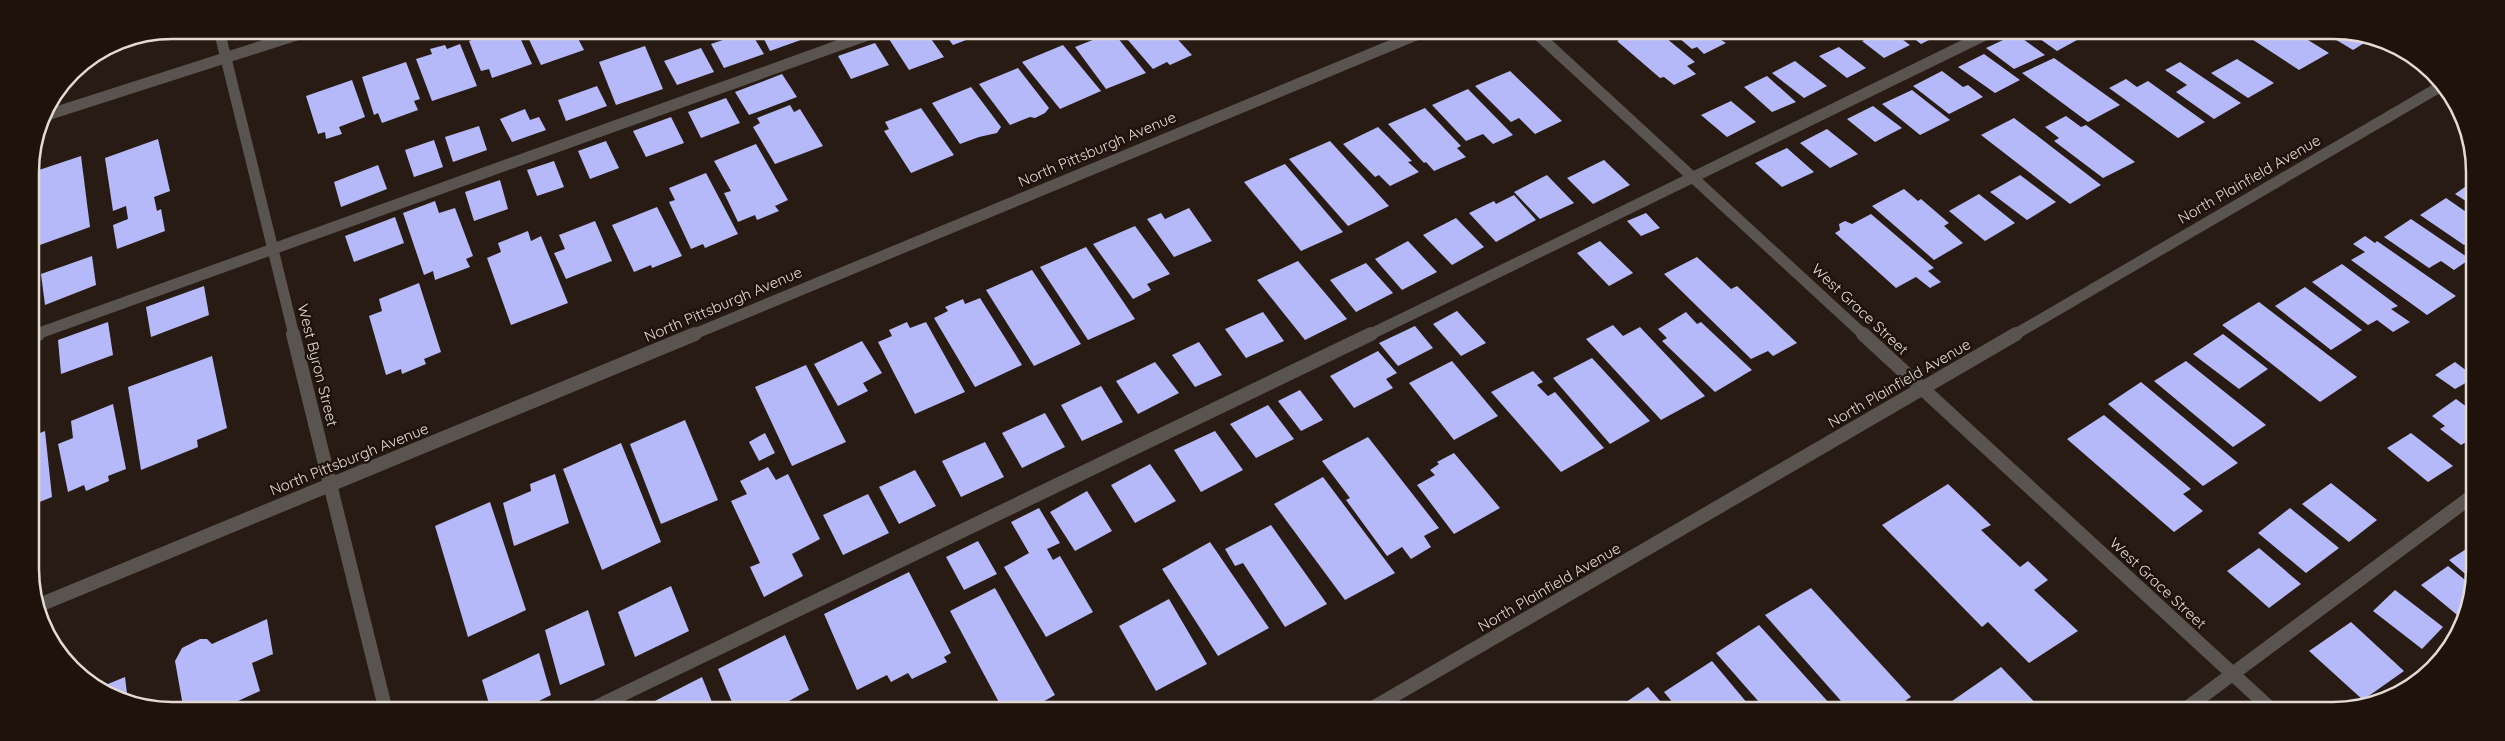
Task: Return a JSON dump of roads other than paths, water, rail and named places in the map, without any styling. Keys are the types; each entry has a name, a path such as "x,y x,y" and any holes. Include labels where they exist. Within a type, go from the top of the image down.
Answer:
{"street":[{"name":"West Byron Street","path":"221,39 383,702"},
{"path":"52,114 284,39"},
{"path":"39,333 857,39"},
{"name":"North Pittsburgh Avenue","path":"43,603 1407,39"},
{"name":"West Grace Street","path":"1543,39 2263,702"},
{"path":"606,702 1694,178 1977,39"},
{"name":"North Plainfield Avenue","path":"1384,702 2437,89"},
{"path":"2195,702 2466,501"}]}
